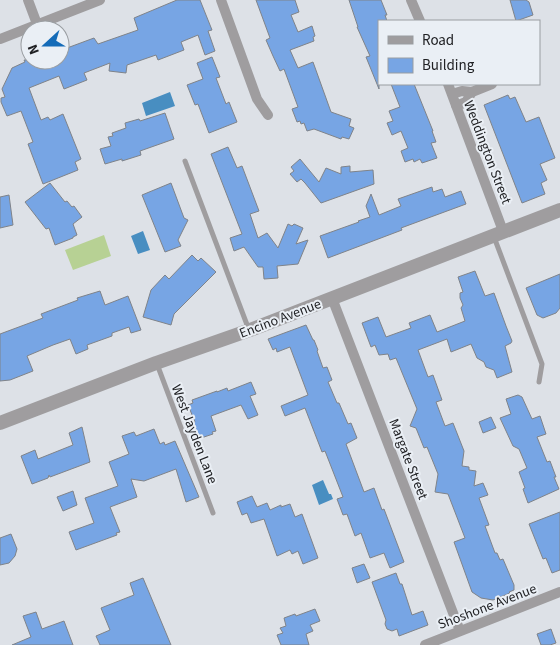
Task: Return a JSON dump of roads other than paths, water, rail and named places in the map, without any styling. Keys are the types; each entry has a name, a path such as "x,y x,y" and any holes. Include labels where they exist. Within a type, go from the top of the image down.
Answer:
{"street":[{"path":"28,0 36,20"},
{"path":"48,20 100,0"},
{"path":"220,0 257,99 268,114"},
{"path":"411,0 420,20"},
{"path":"0,39 20,31"},
{"name":"Weddington Street","path":"448,85 498,233"},
{"path":"452,94 462,91 472,92 490,85"},
{"path":"456,106 466,102 472,92"},
{"name":"Encino Avenue","path":"0,423 156,363 250,330 560,210"},
{"name":"Margate Street","path":"332,298 460,631"},
{"name":"Shoshone Avenue","path":"425,645 560,592"}],"lane":[{"path":"185,161 250,330"},
{"name":"Weddington Street","path":"498,233 542,364 538,382"},
{"name":"West Jayden Lane","path":"156,363 213,514"}],"water":[{"path":"170,92 175,106 146,116 142,103"},
{"path":"143,231 150,250 138,254 131,236"},
{"path":"323,480 333,499 319,505 312,485"}]}
